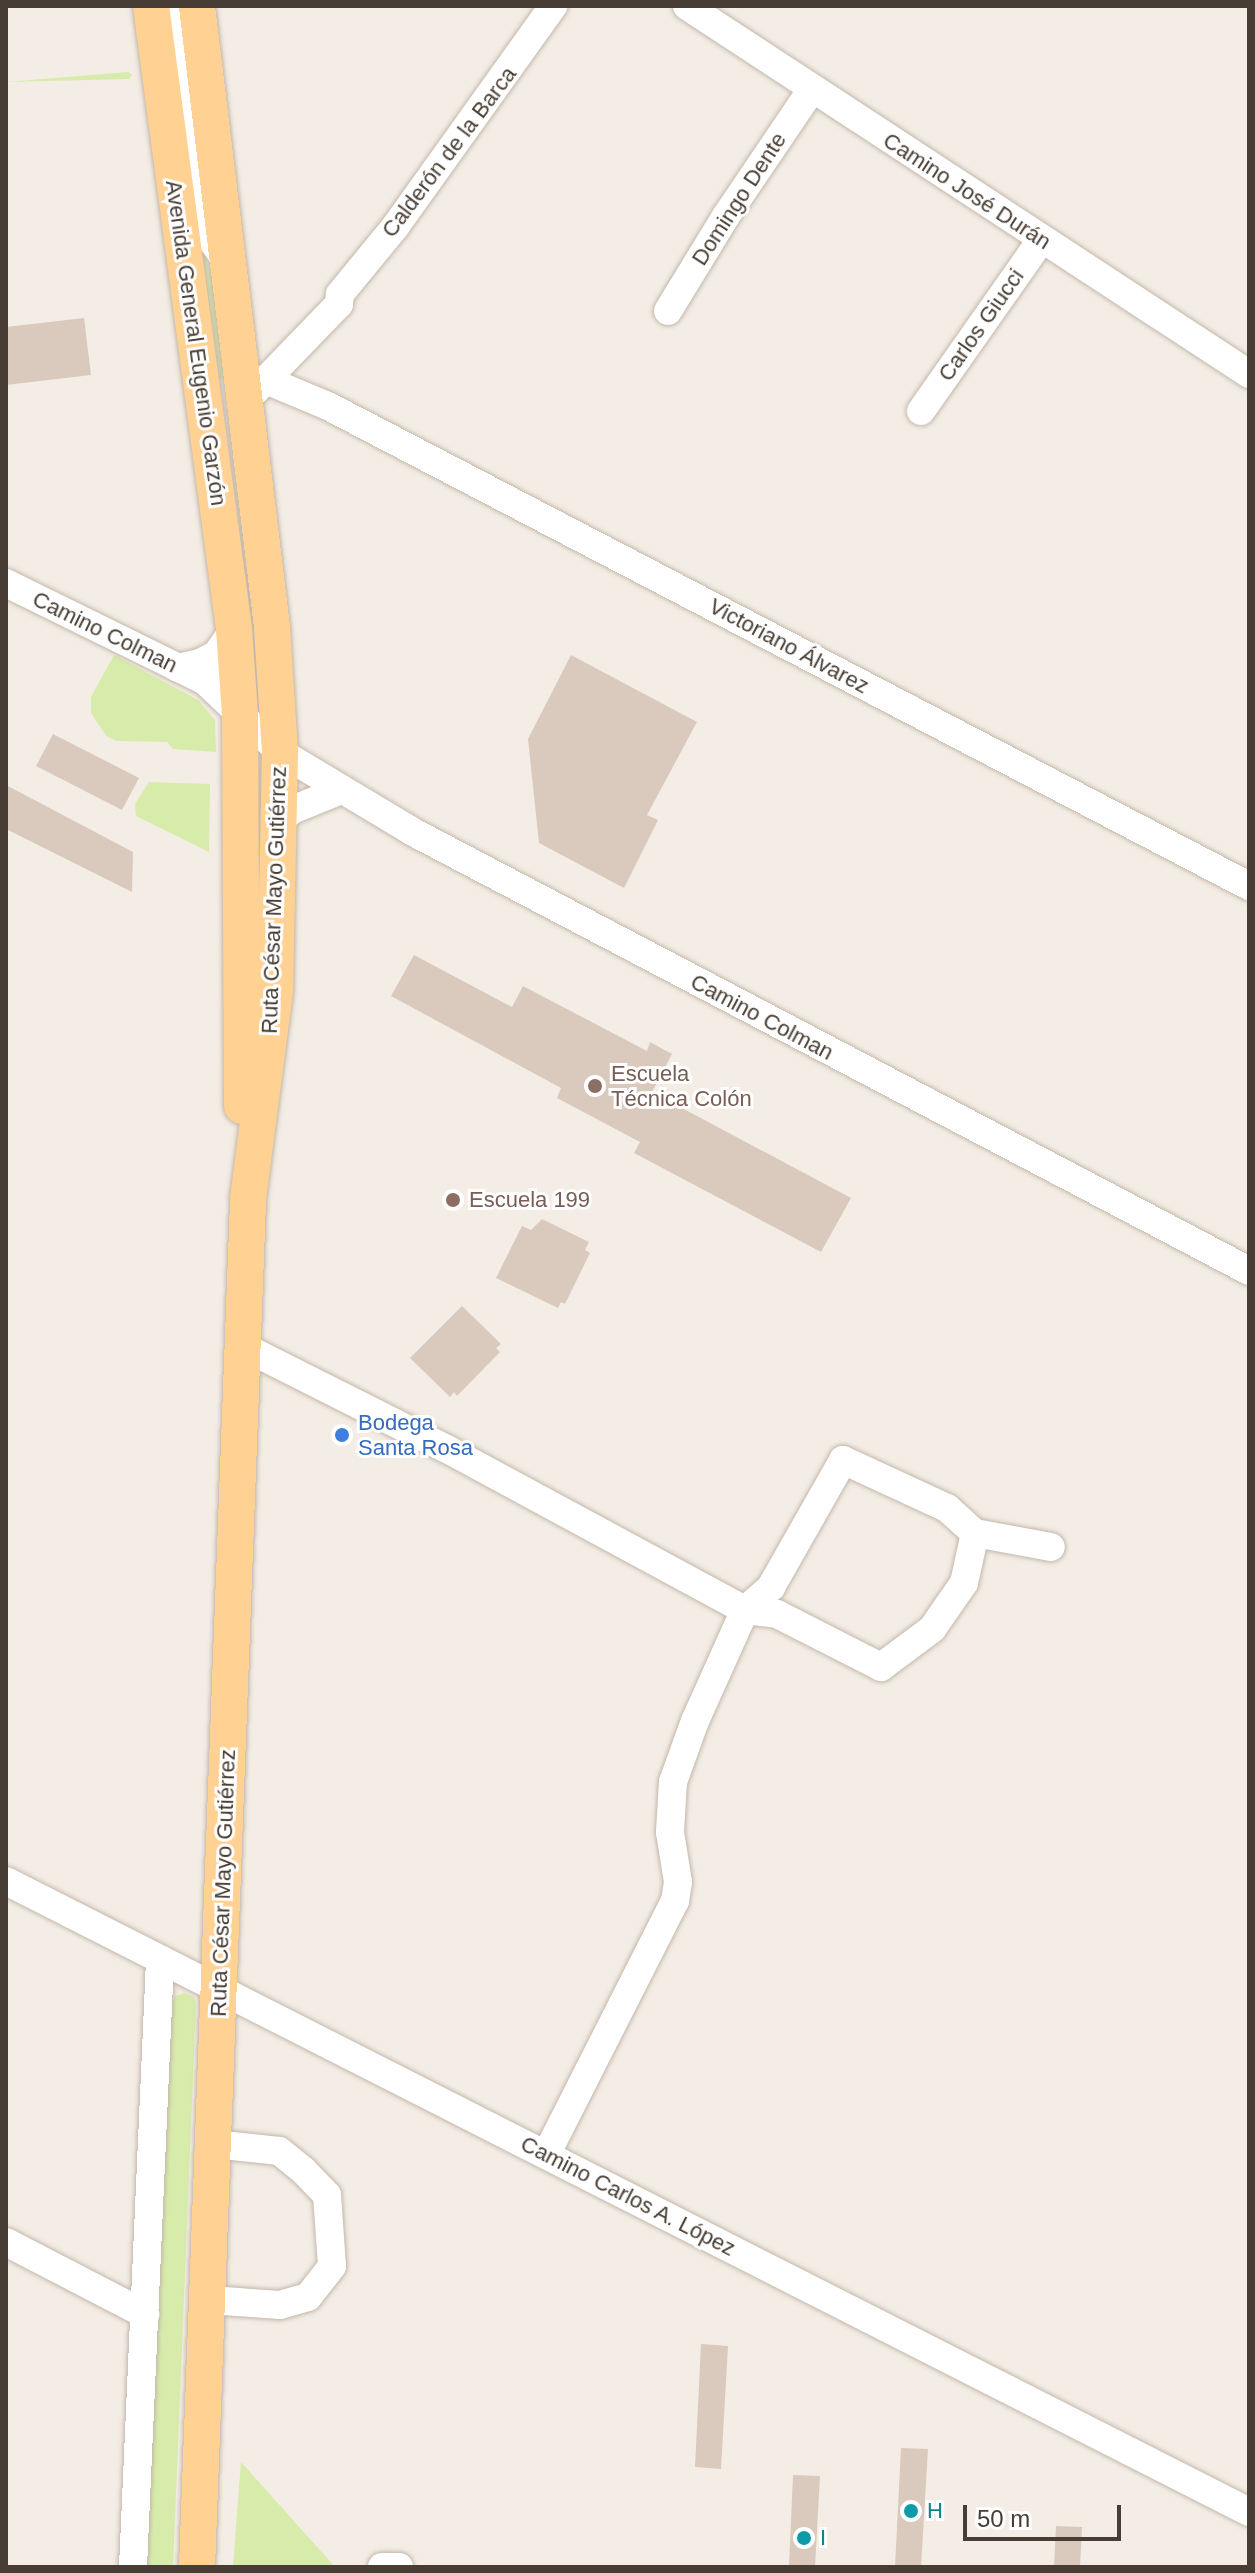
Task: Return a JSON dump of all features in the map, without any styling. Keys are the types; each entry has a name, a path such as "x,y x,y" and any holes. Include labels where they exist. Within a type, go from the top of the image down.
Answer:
{"main road":[{"name":"Avenida General Eugenio Garzón","path":"151,6 243,680"},
{"name":"Avenida General Eugenio Garzón","path":"197,6 228,264 251,387 243,680"},
{"path":"214,478 232,513 241,541 243,680"},
{"name":"Ruta César Mayo Gutiérrez","path":"197,2567 248,1199 275,990 279,821 243,680"},
{"name":"Ruta César Mayo Gutiérrez","path":"243,680 260,755 241,1090 248,1199"},
{"path":"260,755 259,897 276,937"}],"street":[{"name":"Avenida General Eugenio Garzón","path":"179,6 206,232 228,264"},
{"name":"Calderón de la Barca","path":"205,416 251,387 290,356 339,304 340,294 395,227 553,6"},
{"name":"Camino José Durán","path":"687,6 1249,374"},
{"name":"Domingo Dente","path":"668,311 726,216 812,89"},
{"name":"Carlos Giucci","path":"921,411 1041,240"},
{"name":"Calderón de la Barca","path":"251,387 331,295 340,294"},
{"name":"Victoriano Álvarez","path":"290,356 295,377 328,406"},
{"name":"Victoriano Álvarez","path":"251,387 328,406 1249,886"},
{"name":"Camino Colman","path":"6,583 178,668 243,680"},
{"path":"178,668 216,655 234,629"},
{"name":"Camino Colman","path":"260,755 341,790 635,951 1249,1271"},
{"path":"279,821 303,804 341,790"},
{"path":"242,1346 447,1449 745,1610 777,1614 881,1667 932,1629 964,1583 975,1533"},
{"path":"547,2153 675,1901 678,1882 670,1832 673,1782 695,1721 745,1610 771,1587 843,1460 947,1508 975,1533 1051,1547"},
{"name":"Camino Carlos A. López","path":"6,1881 1249,2512"},
{"path":"133,2567 160,1960"},
{"path":"209,2300 280,2305 308,2297 332,2266 327,2195 304,2171 279,2151 213,2144"},
{"path":"6,2242 145,2324"},
{"path":"6,2264 145,2324"},
{"path":"382,2567 399,2567"}],"green space":[{"path":"128,72 132,75 129,79 6,82"},
{"path":"194,228 214,281 227,375 214,383"},
{"path":"114,655 198,700 215,720 216,752 173,749 167,742 117,741 106,736 91,713 91,697"},
{"path":"149,782 210,784 209,852 136,816 135,804"},
{"path":"185,1993 194,1997 196,2003 173,2567 141,2567 172,2003 175,1996"},
{"path":"241,2462 335,2567 233,2567"}],"building":[{"path":"84,318 91,375 6,385 6,327"},
{"path":"571,655 697,722 647,815 658,820 624,888 539,843 528,739"},
{"path":"53,734 139,778 122,810 36,766"},
{"path":"6,785 133,852 132,892 6,829"},
{"path":"414,955 512,1007 523,986 647,1051 650,1042 672,1054 652,1092 851,1198 821,1252 634,1153 640,1142 557,1098 561,1088 391,996"},
{"path":"542,1219 589,1242 585,1250 590,1253 565,1304 561,1302 558,1308 496,1278 522,1226 531,1230"},
{"path":"462,1306 501,1344 496,1348 500,1352 457,1396 454,1392 450,1397 410,1358"},
{"path":"701,2344 728,2346 721,2469 695,2467"},
{"name":"H","path":"901,2448 928,2449 921,2567 895,2567"},
{"name":"I","path":"793,2475 820,2476 815,2567 789,2567"},
{"path":"1056,2526 1082,2527 1080,2567 1054,2567"}],"place":[{"name":"Escuela Técnica Colón","path":"595,1086"},
{"name":"Escuela 199","path":"453,1200"},
{"name":"Bodega Santa Rosa","path":"342,1435"},
{"name":"H","path":"911,2511"},
{"name":"I","path":"804,2538"}]}
